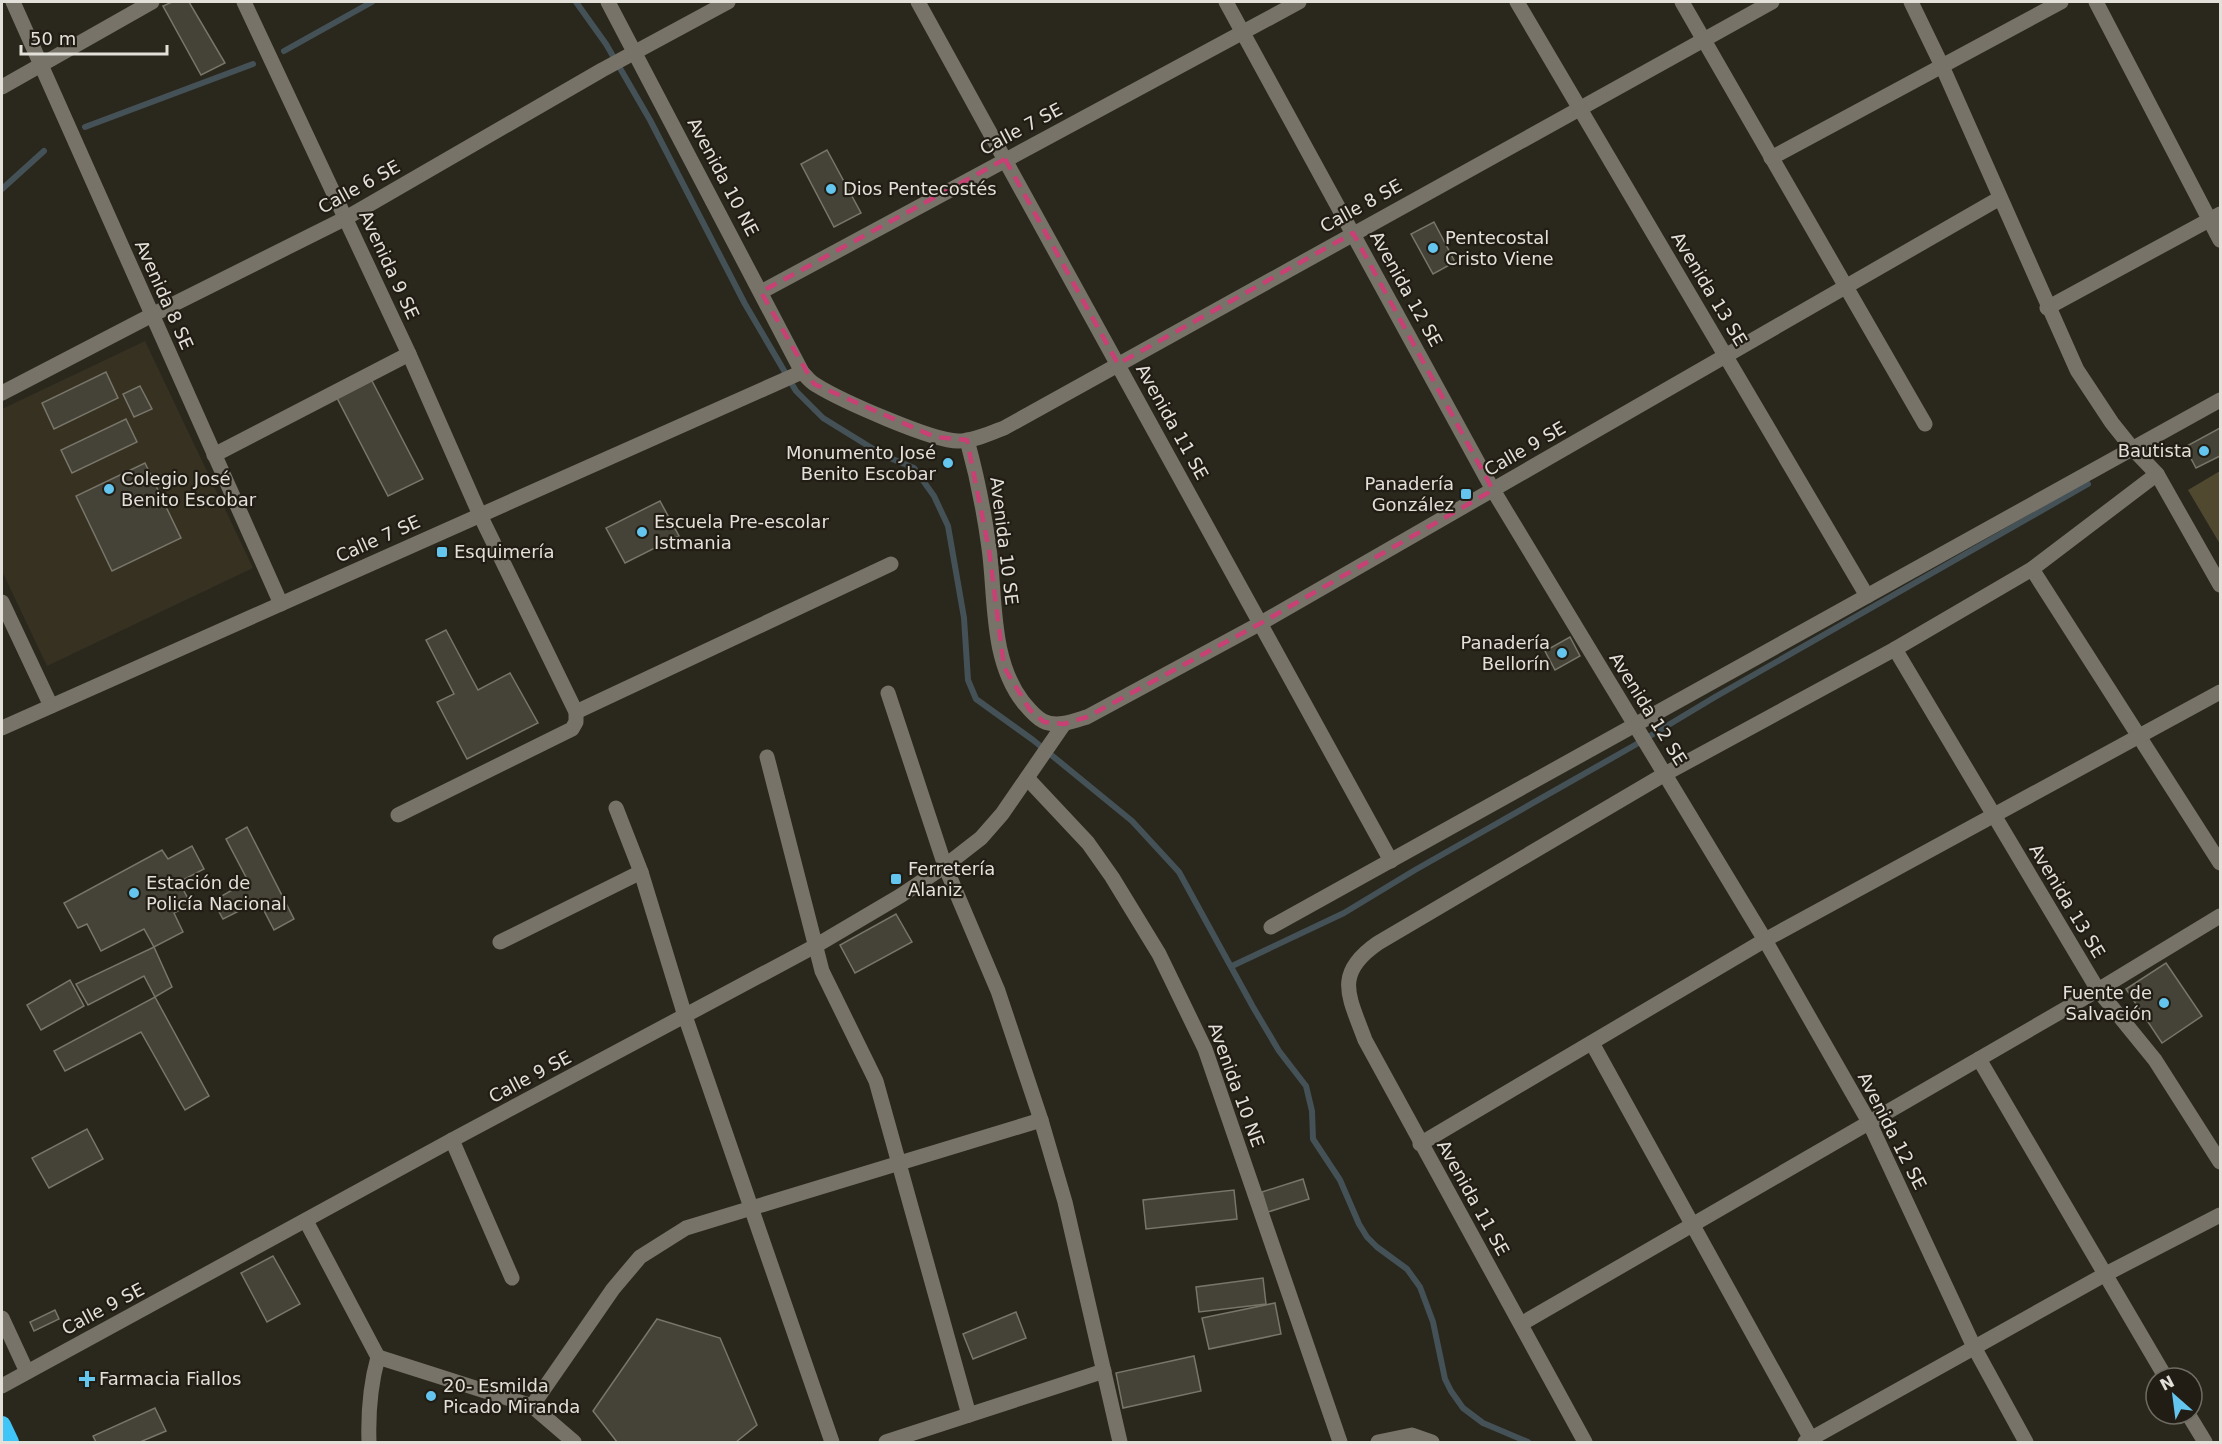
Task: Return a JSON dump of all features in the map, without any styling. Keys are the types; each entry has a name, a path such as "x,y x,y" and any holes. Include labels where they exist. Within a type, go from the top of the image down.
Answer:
{"highway":[{"path":"2,1425 10,1443"}],"street":[{"name":"Avenida 8 SE","path":"12,2 280,604"},
{"path":"2,87 152,2"},
{"name":"Avenida 9 SE","path":"244,2 409,354 480,515 576,712"},
{"name":"Avenida 10 NE","path":"608,2 632,54 761,292 797,374"},
{"name":"Calle 6 SE","path":"2,393 346,218 602,70 728,2"},
{"name":"Avenida 11 SE","path":"918,2 1391,861"},
{"name":"Avenida 12 SE","path":"1226,2 1493,490 1765,940 1869,1122 1974,1347 2026,1443"},
{"name":"Calle 7 SE","path":"761,292 1299,2"},
{"name":"Avenida 13 SE","path":"1517,2 1867,596"},
{"path":"1682,2 1925,424"},
{"name":"Calle 8 SE","path":"967,440 1004,428 1772,2"},
{"path":"1911,2 1942,66 2047,308 2077,370 2112,423 2157,474 2220,585"},
{"path":"1772,158 2061,2"},
{"path":"2096,2 2216,217 2220,240"},
{"name":"Calle 9 SE","path":"2,1386 452,1140 817,945 900,896 945,866 981,838 1002,814 1060,731 1261,623 2000,198"},
{"path":"2047,308 2216,217"},
{"path":"214,455 409,354"},
{"path":"797,374 877,414 935,437 957,441 967,440"},
{"name":"Calle 7 SE","path":"2,728 797,374"},
{"path":"1271,927 1636,729 1867,596 2220,400"},
{"name":"Avenida 10 SE","path":"967,440 979,484 989,550 994,612 1004,667 1015,692 1030,710 1044,722 1060,731"},
{"path":"1665,774 1895,649 2032,569 2157,474"},
{"path":"398,815 572,729 576,722 576,712 891,564"},
{"path":"2032,569 2220,863"},
{"path":"2,602 51,706"},
{"name":"Avenida 13 SE","path":"1895,649 2098,990 2155,1060 2220,1162"},
{"path":"1420,1144 1765,940 2220,692"},
{"path":"888,693 945,866 998,991 1041,1120 1065,1202 1120,1443"},
{"path":"767,757 822,971 876,1081 969,1415"},
{"name":"Avenida 11 SE","path":"1585,1443 1420,1144 1361,1030 1351,1000 1348,979 1352,966 1362,954 1378,943 1665,774"},
{"name":"Avenida 10 NE","path":"1026,778 1088,843 1112,878 1159,954 1205,1049 1340,1443"},
{"path":"616,808 641,872 685,1016 832,1443"},
{"path":"500,942 641,872"},
{"path":"1521,1324 2098,990 2220,916"},
{"path":"1592,1043 1808,1441 2104,1275 2220,1215"},
{"path":"1979,1059 2159,1366"},
{"path":"532,1406 613,1289 640,1257 686,1228 1041,1120"},
{"path":"452,1140 512,1278"},
{"path":"306,1221 378,1357 372,1378 368,1412 369,1443"},
{"path":"2,1318 27,1372"},
{"path":"378,1357 532,1406 574,1443"},
{"path":"885,1443 1104,1371"},
{"path":"2195,1426 2205,1443"},
{"path":"1378,1443 1412,1435 1432,1443"}],"highlighted area":[{"path":"1005,159 1118,364 1353,233 1493,490 1261,623 1087,717 1064,724 1044,722 1030,710 1004,667 989,550 967,440 935,437 814,384 761,292"}],"shaded area":[{"name":"Colegio José Benito Escobar","path":"145,341 253,568 47,666 2,571 2,409"},
{"path":"2220,471 2220,544 2188,490"}],"building":[{"path":"172,2 189,2 225,63 201,75 163,6"},
{"name":"Dios Pentecostés","path":"827,150 861,213 834,227 801,164"},
{"name":"Pentecostal Cristo Viene","path":"1434,222 1455,262 1433,274 1411,234"},
{"path":"106,372 118,398 54,429 42,403"},
{"path":"371,379 423,479 388,496 336,396"},
{"path":"140,386 152,409 134,417 123,394"},
{"path":"126,419 137,442 72,473 61,450"},
{"name":"Bautista","path":"2220,428 2220,456 2196,468 2185,447"},
{"path":"145,463 181,538 112,571 76,496"},
{"name":"Escuela Pre-escolar Istmania","path":"660,501 679,536 625,563 606,528"},
{"path":"446,630 478,690 510,673 538,723 467,759 437,702 454,694 426,640"},
{"name":"Panadería Bellorín","path":"1570,637 1580,656 1555,670 1545,651"},
{"path":"247,827 294,919 274,930 259,901 223,919 213,901 248,881 226,839"},
{"name":"Estación de Policía Nacional","path":"192,846 204,869 179,882 191,904 174,913 183,932 154,947 144,929 101,951 87,924 78,928 64,903 162,850 168,859"},
{"path":"896,914 912,942 855,973 840,945"},
{"path":"154,947 172,987 155,997 144,976 88,1005 76,984"},
{"name":"Fuente de Salvación","path":"2166,963 2202,1016 2162,1043 2126,989"},
{"path":"70,980 84,1006 41,1030 27,1005"},
{"path":"155,997 209,1096 185,1110 141,1032 65,1071 54,1051"},
{"path":"87,1129 103,1159 49,1188 32,1158"},
{"path":"1303,1179 1309,1199 1268,1212 1262,1192"},
{"path":"1234,1190 1237,1219 1146,1229 1143,1200"},
{"path":"273,1256 300,1304 267,1322 241,1273"},
{"path":"1263,1278 1266,1304 1199,1312 1196,1287"},
{"path":"1275,1303 1281,1334 1209,1349 1202,1318"},
{"path":"55,1310 59,1319 34,1331 30,1322"},
{"path":"1016,1312 1026,1338 973,1359 963,1334"},
{"path":"657,1319 720,1338 757,1425 736,1442 617,1442 593,1411"},
{"path":"1194,1356 1201,1391 1123,1408 1116,1373"},
{"path":"155,1408 166,1431 140,1442 96,1442 93,1436"}],"waterway":[{"path":"284,51 372,2"},
{"path":"576,2 606,44 650,120 745,304 796,391 823,418 883,455 914,468 934,496 948,526 964,618 968,680 976,699 1033,740 1132,821 1179,872 1279,1051 1306,1086 1312,1111 1313,1139 1340,1180 1359,1224 1367,1237 1407,1269 1420,1287 1433,1322 1445,1379 1451,1391 1463,1408 1483,1423 1528,1442"},
{"path":"85,127 253,64"},
{"path":"2,189 44,151"},
{"path":"1232,966 1344,913 2088,484"}],"place":[{"name":"Dios Pentecostés","path":"831,189"},
{"name":"Pentecostal Cristo Viene","path":"1433,248"},
{"name":"Bautista","path":"2204,451"},
{"name":"Monumento José Benito Escobar","path":"948,463"},
{"name":"Colegio José Benito Escobar","path":"109,489"},
{"name":"Panadería González","path":"1466,494"},
{"name":"Escuela Pre-escolar Istmania","path":"642,532"},
{"name":"Esquimería","path":"442,552"},
{"name":"Panadería Bellorín","path":"1562,653"},
{"name":"Ferretería Alaniz","path":"896,879"},
{"name":"Estación de Policía Nacional","path":"134,893"},
{"name":"Fuente de Salvación","path":"2164,1003"},
{"name":"Farmacia Fiallos","path":"87,1379"},
{"name":"20- Esmilda Picado Miranda","path":"431,1396"}]}
